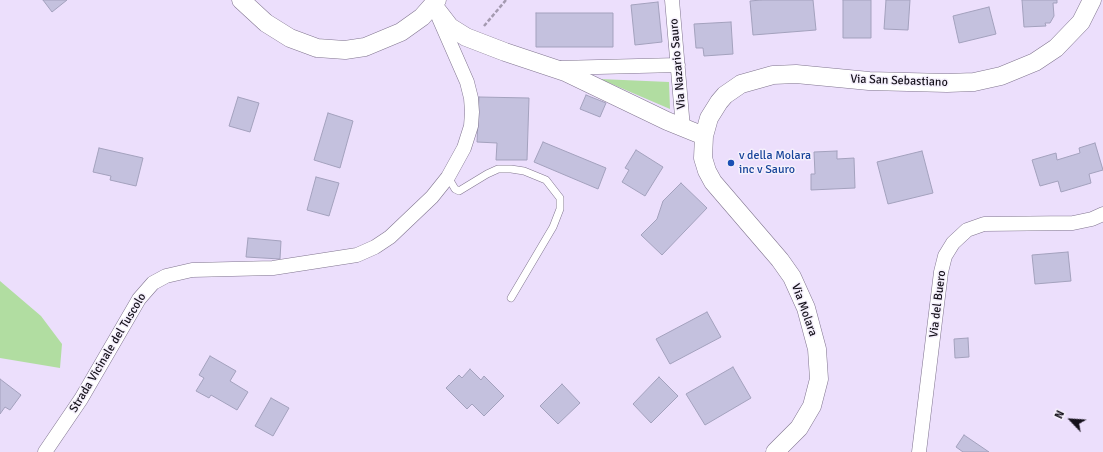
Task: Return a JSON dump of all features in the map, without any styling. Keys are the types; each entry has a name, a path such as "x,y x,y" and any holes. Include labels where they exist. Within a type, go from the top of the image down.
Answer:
{"street":[{"path":"241,0 266,23 282,34 312,46 334,50 354,50 391,38 417,22 434,2 454,30 472,40 554,68 586,81 683,128 704,136"},
{"name":"Via Nazario Sauro","path":"672,0 683,128"},
{"name":"Via San Sebastiano","path":"704,136 714,110 725,95 741,84 773,75 796,74 869,81 947,83 988,79 1015,72 1042,58 1064,41 1081,22 1092,0"},
{"name":"Strada Vicinale del Tuscolo","path":"45,452 81,398 139,299 153,282 166,276 184,271 272,268 364,252 380,245 400,229 432,197 448,178 464,148 469,134 471,98 467,82 434,2"},
{"path":"554,68 678,65"},
{"name":"Via Molara","path":"704,136 703,158 709,176 788,270 801,295 816,343 820,370 818,389 812,406 799,428 775,452"},
{"name":"Via del Buero","path":"919,452 940,279 945,256 953,243 967,230 984,224 1073,223 1092,220 1103,214"}],"lane":[{"path":"448,178 455,189 459,191 487,174 498,170 511,169 524,171 546,180 560,198 562,203 553,227 511,298"}],"path":[{"path":"472,40 506,0"}],"green space":[{"path":"600,79 669,82 670,109"},
{"path":"0,281 41,316 62,344 60,368 0,358"}],"building":[{"path":"43,0 67,0 52,12"},
{"path":"813,0 816,30 753,35 750,1"},
{"path":"843,0 871,0 871,38 843,38"},
{"path":"886,0 910,0 908,30 884,29"},
{"path":"1022,0 1057,0 1057,3 1053,3 1054,16 1050,23 1045,23 1046,26 1024,27"},
{"path":"658,2 662,42 635,45 631,5"},
{"path":"989,7 996,34 959,43 953,16"},
{"path":"536,13 613,13 613,47 536,47"},
{"path":"731,22 733,54 704,56 703,48 696,48 694,24"},
{"path":"586,95 606,103 600,117 580,109"},
{"path":"238,97 259,103 250,132 229,126"},
{"path":"479,97 529,98 527,160 496,160 497,143 477,142"},
{"path":"328,113 353,121 340,168 314,160"},
{"path":"543,142 606,168 598,189 534,162"},
{"path":"1095,143 1103,170 1089,174 1091,183 1061,192 1058,181 1040,186 1032,160 1056,153 1057,160 1080,153 1079,148"},
{"path":"99,148 143,158 136,186 110,180 111,176 93,172"},
{"path":"636,150 663,167 645,196 622,182 629,170 625,168"},
{"path":"837,151 837,159 854,158 855,188 811,190 811,174 815,174 814,152"},
{"path":"922,151 933,193 888,204 877,162"},
{"path":"316,177 339,183 329,216 307,210"},
{"path":"681,183 707,208 662,255 641,235 657,219 663,201"},
{"path":"248,238 281,241 280,259 246,257"},
{"path":"1068,252 1071,281 1035,284 1032,255"},
{"path":"707,312 721,337 670,364 656,339"},
{"path":"968,338 969,357 955,358 954,339"},
{"path":"210,356 236,371 230,381 248,392 237,410 211,395 209,398 196,391 204,378 199,375"},
{"path":"733,367 751,398 705,425 686,394"},
{"path":"470,369 481,380 484,376 504,396 484,416 472,404 467,409 446,388 459,375 462,378"},
{"path":"659,377 678,396 651,423 633,404"},
{"path":"0,379 21,395 10,410 5,407 0,414"},
{"path":"562,384 580,403 558,424 540,406"},
{"path":"271,398 289,408 273,436 255,426"},
{"path":"964,435 989,452 963,452 956,447"}],"place":[{"name":"v della Molara inc v Sauro","path":"731,163"}]}
